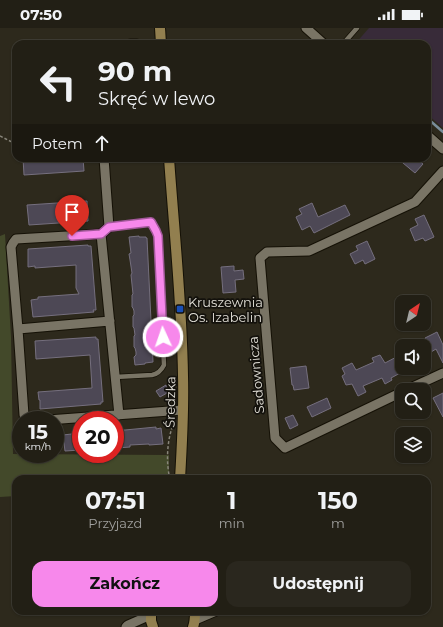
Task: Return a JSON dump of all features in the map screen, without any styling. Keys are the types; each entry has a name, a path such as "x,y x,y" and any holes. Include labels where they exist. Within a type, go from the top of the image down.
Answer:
{"street":[{"path":"160,28 161,40"},
{"path":"306,28 320,40"},
{"path":"431,138 443,149"},
{"path":"24,411 11,247 16,240 101,234 109,227 104,162"},
{"name":"Średzka","path":"169,162 181,324 183,377 180,475"},
{"name":"Sadownicza","path":"395,395 285,448 275,438 260,258 267,252 310,251 415,202 443,171"},
{"path":"101,234 119,411"},
{"path":"18,329 110,321"},
{"path":"421,383 443,373"},
{"path":"124,415 183,410"},
{"path":"126,627 147,615"},
{"path":"151,615 153,627"},
{"path":"194,619 205,615"}],"lane":[{"path":"346,40 357,28"},
{"path":"109,227 151,222 158,236 164,365 162,370 157,374 115,377"}],"path":[{"path":"0,136 12,142"}],"shaded area":[{"path":"369,28 443,28 443,128 431,118 431,40 358,40"}],"green space":[{"path":"5,234 11,337 12,463 64,463 64,454 72,454 72,463 124,463 124,455 169,455 169,473 166,475 12,475 12,496 0,497 0,236"}],"building":[{"path":"23,162 83,162 84,171 24,175"},
{"path":"402,162 421,162 423,164 415,173"},
{"path":"87,201 88,221 29,225 27,205"},
{"path":"312,203 318,217 345,205 350,215 314,233 310,226 302,230 296,217 302,214 299,209"},
{"path":"424,215 434,237 425,241 423,238 415,241 410,229 418,225 415,219"},
{"path":"139,236 147,238 153,362 135,365 134,357 136,352 134,347 134,311 132,307 133,294 129,237"},
{"path":"367,241 375,259 365,264 363,260 355,264 350,254 358,250 356,246"},
{"path":"91,246 96,310 93,310 94,312 33,317 31,300 38,299 38,297 79,294 76,288 76,265 35,268 35,266 28,267 28,249"},
{"path":"234,266 234,271 243,270 244,279 235,280 236,292 223,293 221,267"},
{"path":"437,332 443,345 443,363 436,349 431,352 431,339 425,338"},
{"path":"96,337 96,339 98,339 103,402 101,402 101,404 40,409 38,392 92,388 90,355 36,359 35,341"},
{"path":"380,355 385,363 395,358 395,375 396,375 385,384 382,378 363,386 366,392 358,396 352,384 346,385 342,376 345,374 342,368 352,363 356,370 374,362 372,358"},
{"path":"306,366 309,388 294,390 290,368"},
{"path":"166,385 167,393 160,397 156,391"},
{"path":"443,393 443,417 433,398"},
{"path":"327,398 331,408 312,417 307,407"},
{"path":"293,415 298,425 290,429 285,418"},
{"path":"156,427 156,429 161,428 163,444 130,445 130,447 124,447 125,430"},
{"path":"72,434 72,451 65,451 64,435"}],"waterway":[{"path":"431,122 443,132"}],"place":[{"name":"Kruszewnia Os. Izabelin","path":"180,309"}],"route":[{"path":"72,236 101,234 109,227 151,222 158,236 163,337"}]}
